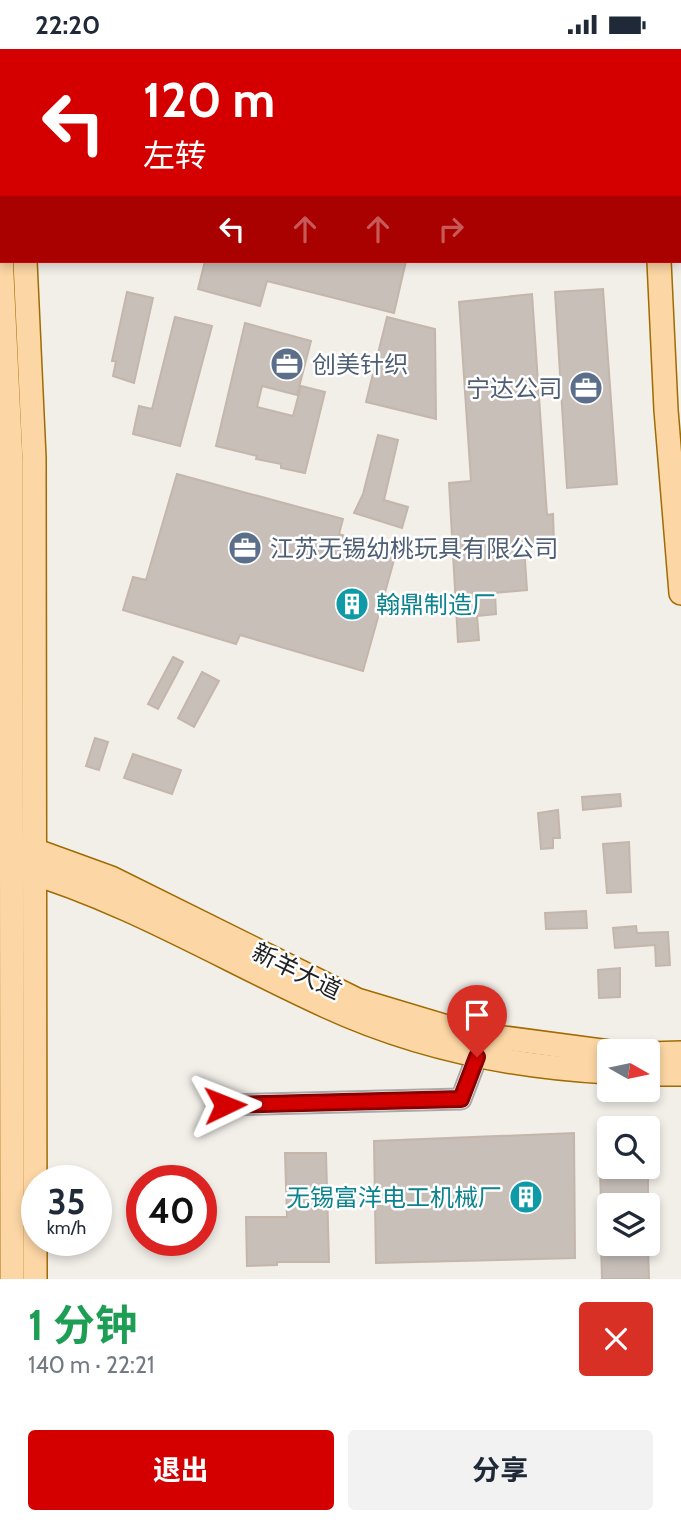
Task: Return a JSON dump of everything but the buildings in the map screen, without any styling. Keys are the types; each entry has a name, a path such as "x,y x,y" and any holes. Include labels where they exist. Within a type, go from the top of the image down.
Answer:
{"main road":[{"path":"1,263 11,461 16,844 12,1279"},
{"path":"16,844 34,458 25,263"},
{"path":"659,263 681,593"},
{"name":"新羊大道","path":"16,844 73,862 144,893 357,1000 467,1033 597,1050"},
{"path":"16,868 35,1279"},
{"name":"新羊大道","path":"16,868 74,885 120,905 326,1006 393,1032 477,1057 597,1071"},
{"path":"660,1054 681,1053"},
{"path":"660,1074 681,1074"}],"street":[{"path":"225,1105 461,1099 477,1057"}],"place":[{"name":"创美针织","path":"287,364"},
{"name":"宁达公司","path":"586,388"},
{"name":"江苏无锡幼桃玩具有限公司","path":"245,548"},
{"name":"翰鼎制造厂","path":"352,604"},
{"name":"无锡富洋电工机械厂","path":"526,1197"}],"route":[{"path":"225,1105 461,1099 477,1057"}]}
